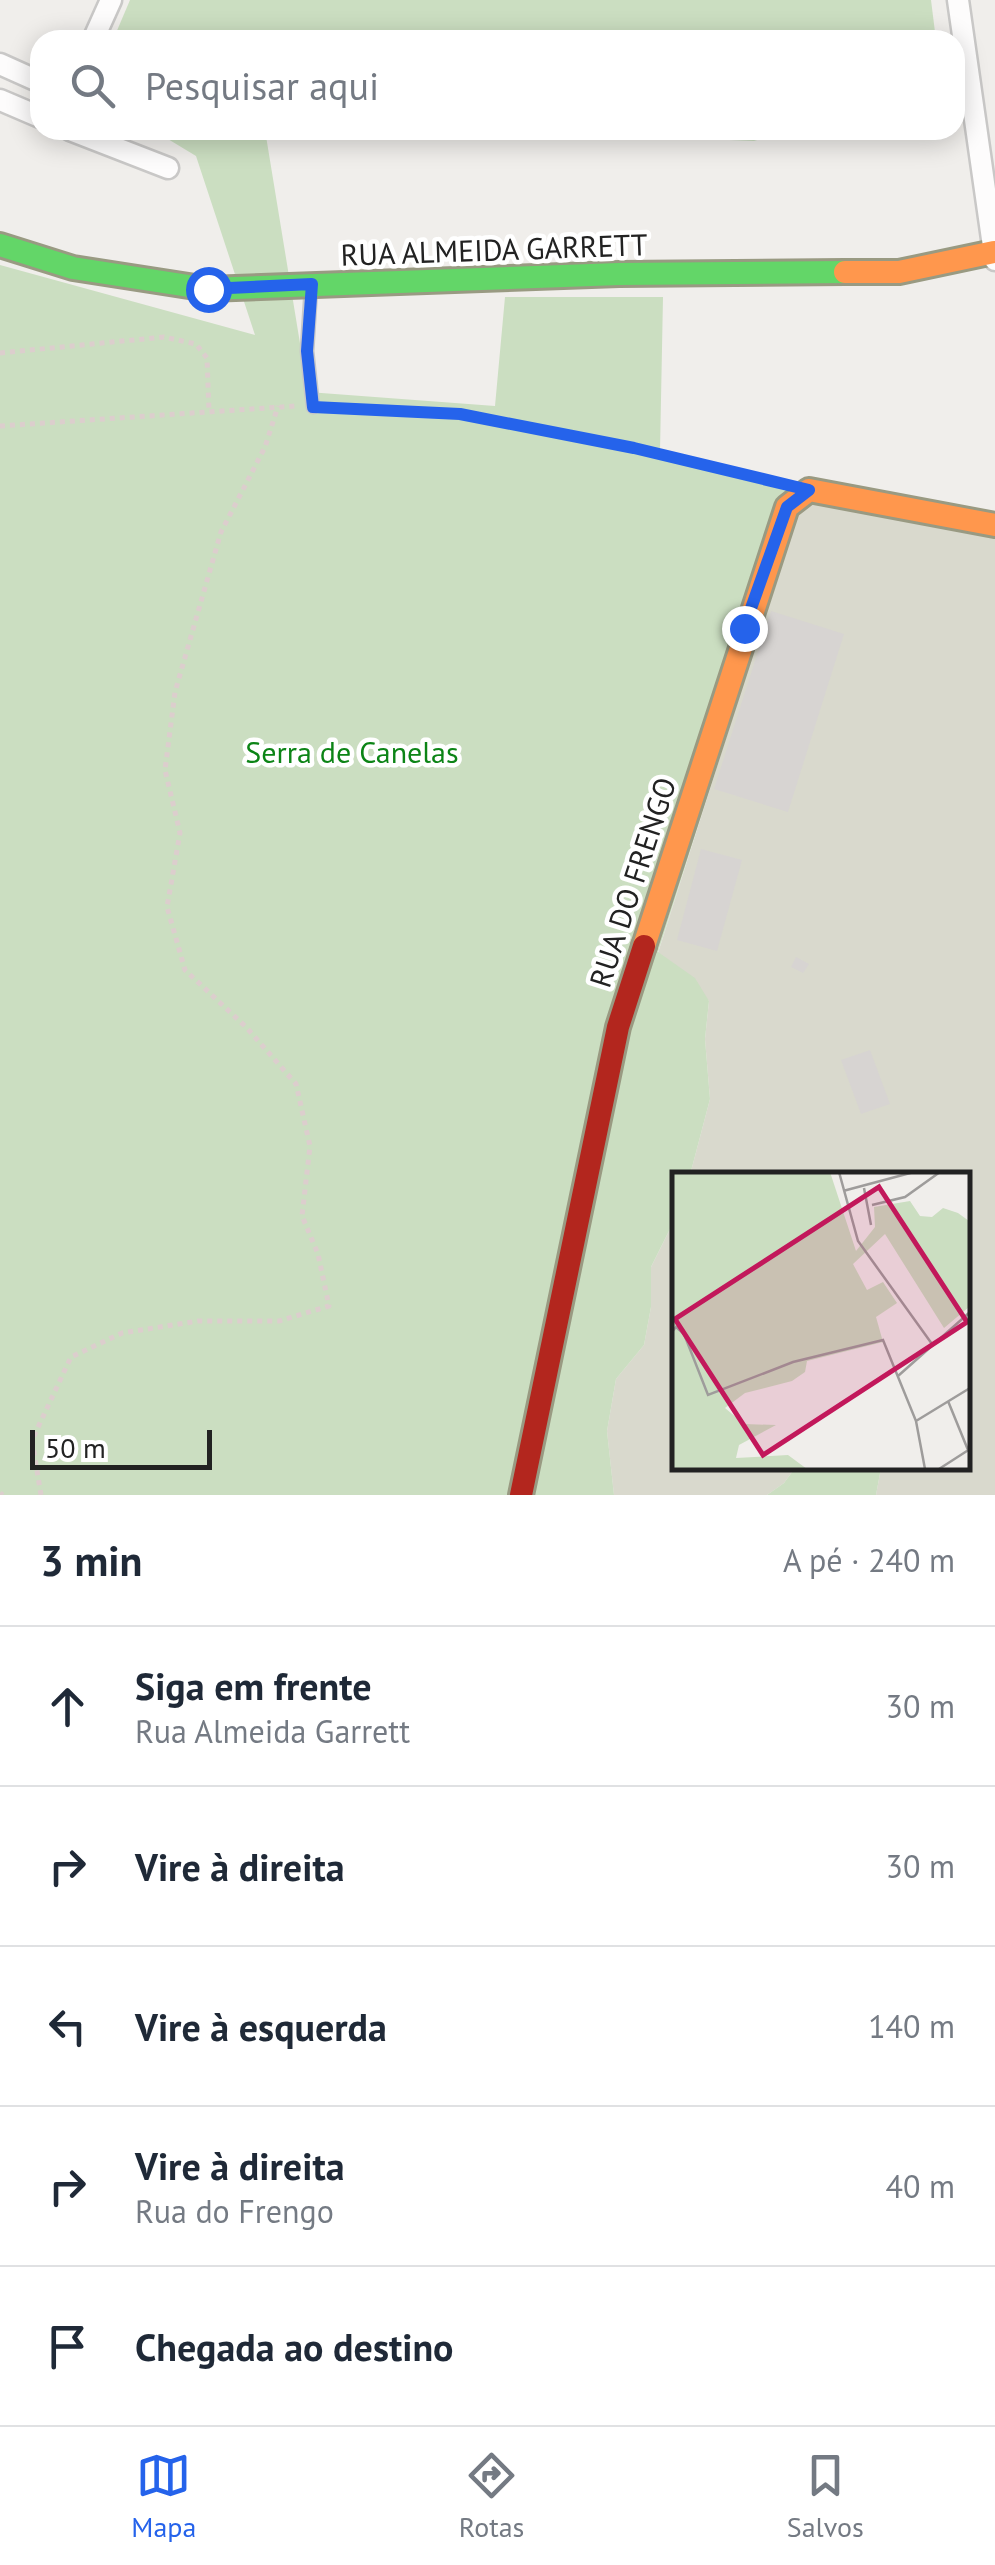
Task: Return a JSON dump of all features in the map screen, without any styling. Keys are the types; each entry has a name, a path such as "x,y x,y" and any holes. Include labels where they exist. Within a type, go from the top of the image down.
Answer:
{"street":[{"path":"98,30 111,0"},
{"path":"958,0 962,30"},
{"path":"965,49 995,260"},
{"path":"0,64 30,78"},
{"path":"0,100 30,113"},
{"path":"118,140 168,168"},
{"name":"RUA ALMEIDA GARRETT","path":"0,245 73,268 208,289 899,272 994,252"},
{"path":"809,490 995,525"},
{"name":"RUA DO FRENGO","path":"521,1495 618,1027 787,507 809,490"}],"lane":[{"path":"312,284 307,351 313,407"}],"path":[{"path":"0,353 164,337 196,344 207,358 209,411"},
{"path":"41,1495 32,1440 71,1357 122,1333 198,1321 279,1321 330,1306 318,1254 302,1216 310,1146 296,1084 246,1027 185,970 166,907 180,833 165,770 175,692 222,532 265,447 278,406"},
{"path":"0,426 278,406 460,414 634,448 809,490"}],"shaded area":[{"path":"816,497 995,535 995,1495 876,1495 881,1470 970,1470 970,1172 691,1172 710,1099 705,1039 709,1001 658,953 798,511"},
{"path":"672,1225 672,1470 794,1470 767,1495 614,1495 607,1431 616,1379 644,1345 651,1307 651,1267"}],"green space":[{"path":"130,0 931,0 935,30 117,30"},
{"name":"Serra de Canelas","path":"170,140 267,140 308,392 495,406 505,297 663,297 660,451 816,497 798,511 658,952 695,978 709,1001 705,1039 710,1099 691,1172 672,1172 672,1225 651,1267 651,1307 644,1345 616,1379 607,1431 614,1495 0,1495 0,265 255,335 196,156"},
{"path":"794,1470 881,1470 876,1495 767,1495"}],"building":[{"path":"771,611 844,634 788,812 714,789"},
{"path":"701,849 742,860 717,951 677,940"},
{"path":"796,957 809,964 803,973 791,967"},
{"path":"870,1050 890,1104 861,1114 841,1060"}],"traffic: fast":[{"path":"0,245 73,268 208,289 619,274 845,272"}],"traffic: slow":[{"path":"845,272 899,272 994,252"},
{"path":"644,946 787,507 809,490 995,525"}],"traffic: jam":[{"path":"521,1495 618,1027 644,946"}],"route":[{"path":"208,289 312,284 307,351 313,407 460,414 634,448 809,490 787,507 744,628"}]}
